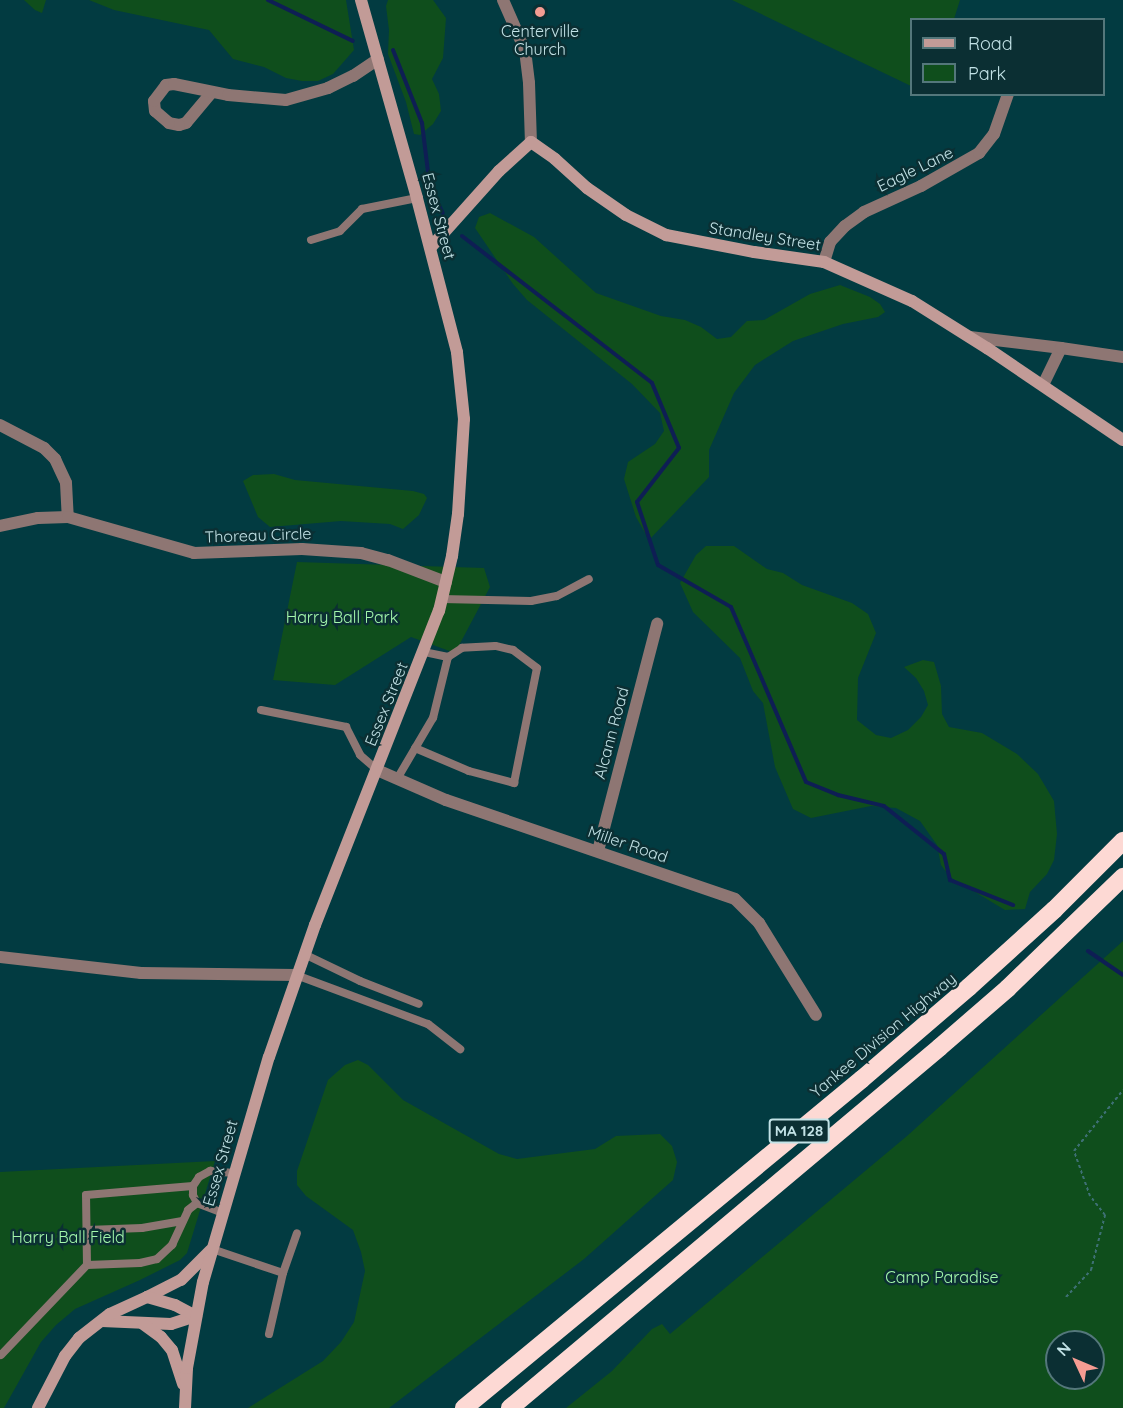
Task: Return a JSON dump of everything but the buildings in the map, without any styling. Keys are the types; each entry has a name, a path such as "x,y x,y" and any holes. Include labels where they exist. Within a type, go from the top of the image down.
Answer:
{"highway":[{"name":"Yankee Division Highway","path":"464,1408 862,1079 969,987 1054,910 1123,841"},
{"name":"MA 128","path":"510,1408 940,1047 1008,988 1123,877"}],"main road":[{"name":"Essex Street","path":"185,1408 196,1316 234,1173 296,975 424,652 442,599 458,514 464,419 457,352 431,247 361,0"},
{"path":"431,247 499,171 531,142"},
{"name":"Standley Street","path":"531,142 555,159 587,188 627,215 666,235 735,249 824,262 912,301 970,336 1123,440"},
{"path":"38,1408 65,1356 80,1338 101,1321 181,1280 212,1250"},
{"path":"147,1297 175,1305 196,1316"},
{"path":"101,1321 124,1320 171,1324 196,1316"},
{"path":"141,1323 161,1337 172,1350 186,1391"}],"street":[{"path":"502,0 525,50 530,83 531,142"},
{"path":"212,92 186,123 179,125 169,123 155,111 154,101 166,85 174,84 212,92 286,100 304,97 353,76 378,59"},
{"name":"Eagle Lane","path":"824,262 830,242 844,226 864,212 921,186 979,153 994,134 1007,96"},
{"path":"970,336 1123,357"},
{"path":"1043,385 1061,348"},
{"path":"0,425 44,448 55,459 66,483 68,518"},
{"name":"Thoreau Circle","path":"0,526 38,518 68,518 194,553 302,549 361,553 388,560 446,582"},
{"name":"Alcann Road","path":"598,851 657,624"},
{"name":"Miller Road","path":"377,770 446,800 735,899 759,923 816,1015"},
{"path":"0,957 141,973 296,975"}],"lane":[{"path":"311,240 340,231 362,209 417,198"},
{"path":"442,599 531,601 557,596 589,579"},
{"path":"397,779 415,748 433,717 448,657 462,648 495,646 513,650 537,669 514,783 469,771 415,748"},
{"path":"424,652 448,657"},
{"path":"261,710 346,727 360,755 377,770"},
{"path":"304,954 360,981 418,1004"},
{"path":"296,975 428,1024 460,1049"},
{"path":"223,1213 197,1203 193,1195 193,1186 199,1177 210,1172 234,1173"},
{"path":"1,1355 87,1265 86,1196 193,1186"},
{"path":"87,1265 140,1263 157,1259 171,1245 188,1210 197,1203"},
{"path":"87,1230 142,1228 182,1221"},
{"path":"269,1334 283,1273 297,1233"},
{"path":"212,1250 283,1273"}],"path":[{"path":"1066,1297 1091,1270 1105,1215 1090,1197 1074,1151 1123,1090"}],"green space":[{"path":"24,0 46,0 42,13 35,10"},
{"path":"89,0 346,0 354,50 333,74 318,81 286,78 264,67 233,59 209,30 114,10"},
{"path":"388,0 433,0 446,18 443,58 432,79 439,94 441,111 433,124 420,135 414,134 406,102 388,54 389,30 386,6"},
{"path":"732,0 960,0 954,18 910,18 910,86"},
{"path":"490,213 534,237 596,293 661,316 685,320 701,327 717,339 731,337 747,321 764,320 810,294 840,285 870,297 880,304 885,312 878,317 843,324 793,341 755,365 734,393 709,450 709,477 649,540 636,517 624,479 628,462 655,444 664,431 660,413 632,384 527,300 513,284 475,228 479,217"},
{"path":"274,474 295,480 413,491 424,494 427,498 419,515 403,529 390,524 341,521 270,527 258,517 243,481 253,475"},
{"path":"706,546 734,546 767,569 783,573 802,585 852,603 868,614 876,633 858,678 857,720 876,735 891,738 908,730 921,717 928,705 924,691 916,678 904,667 923,660 934,662 941,686 942,714 949,727 982,733 1017,754 1038,774 1054,801 1057,834 1054,860 1047,874 1030,892 1025,909 1005,910 950,877 941,865 937,845 920,821 896,808 871,806 811,818 793,809 775,767 763,703 753,691 740,658 693,612 680,583 696,555"},
{"name":"Harry Ball Park","path":"297,562 484,568 490,587 455,653 411,637 335,685 273,680"},
{"name":"Camp Paradise","path":"1123,941 1123,1408 566,1408 612,1371 652,1329 662,1324 670,1334 907,1136"},
{"path":"358,1060 368,1065 403,1100 499,1154 517,1159 595,1149 616,1136 660,1134 672,1146 677,1162 673,1180 584,1259 389,1408 248,1408 323,1361 341,1342 354,1322 365,1271 353,1230 306,1196 297,1185 297,1171 328,1080 345,1065"},
{"name":"Harry Ball Field","path":"215,1161 187,1253 180,1260 140,1280 75,1309 41,1342 4,1408 0,1408 0,1172"}],"waterway":[{"path":"268,0 353,41"},
{"path":"393,50 422,123 430,188 443,213"},
{"path":"462,236 652,383 679,448 637,502 658,565 731,607 806,782 838,795 884,806 944,854 950,880 1013,905"},
{"path":"1088,951 1123,975"}],"place":[{"name":"Centerville Church","path":"540,12"}]}
